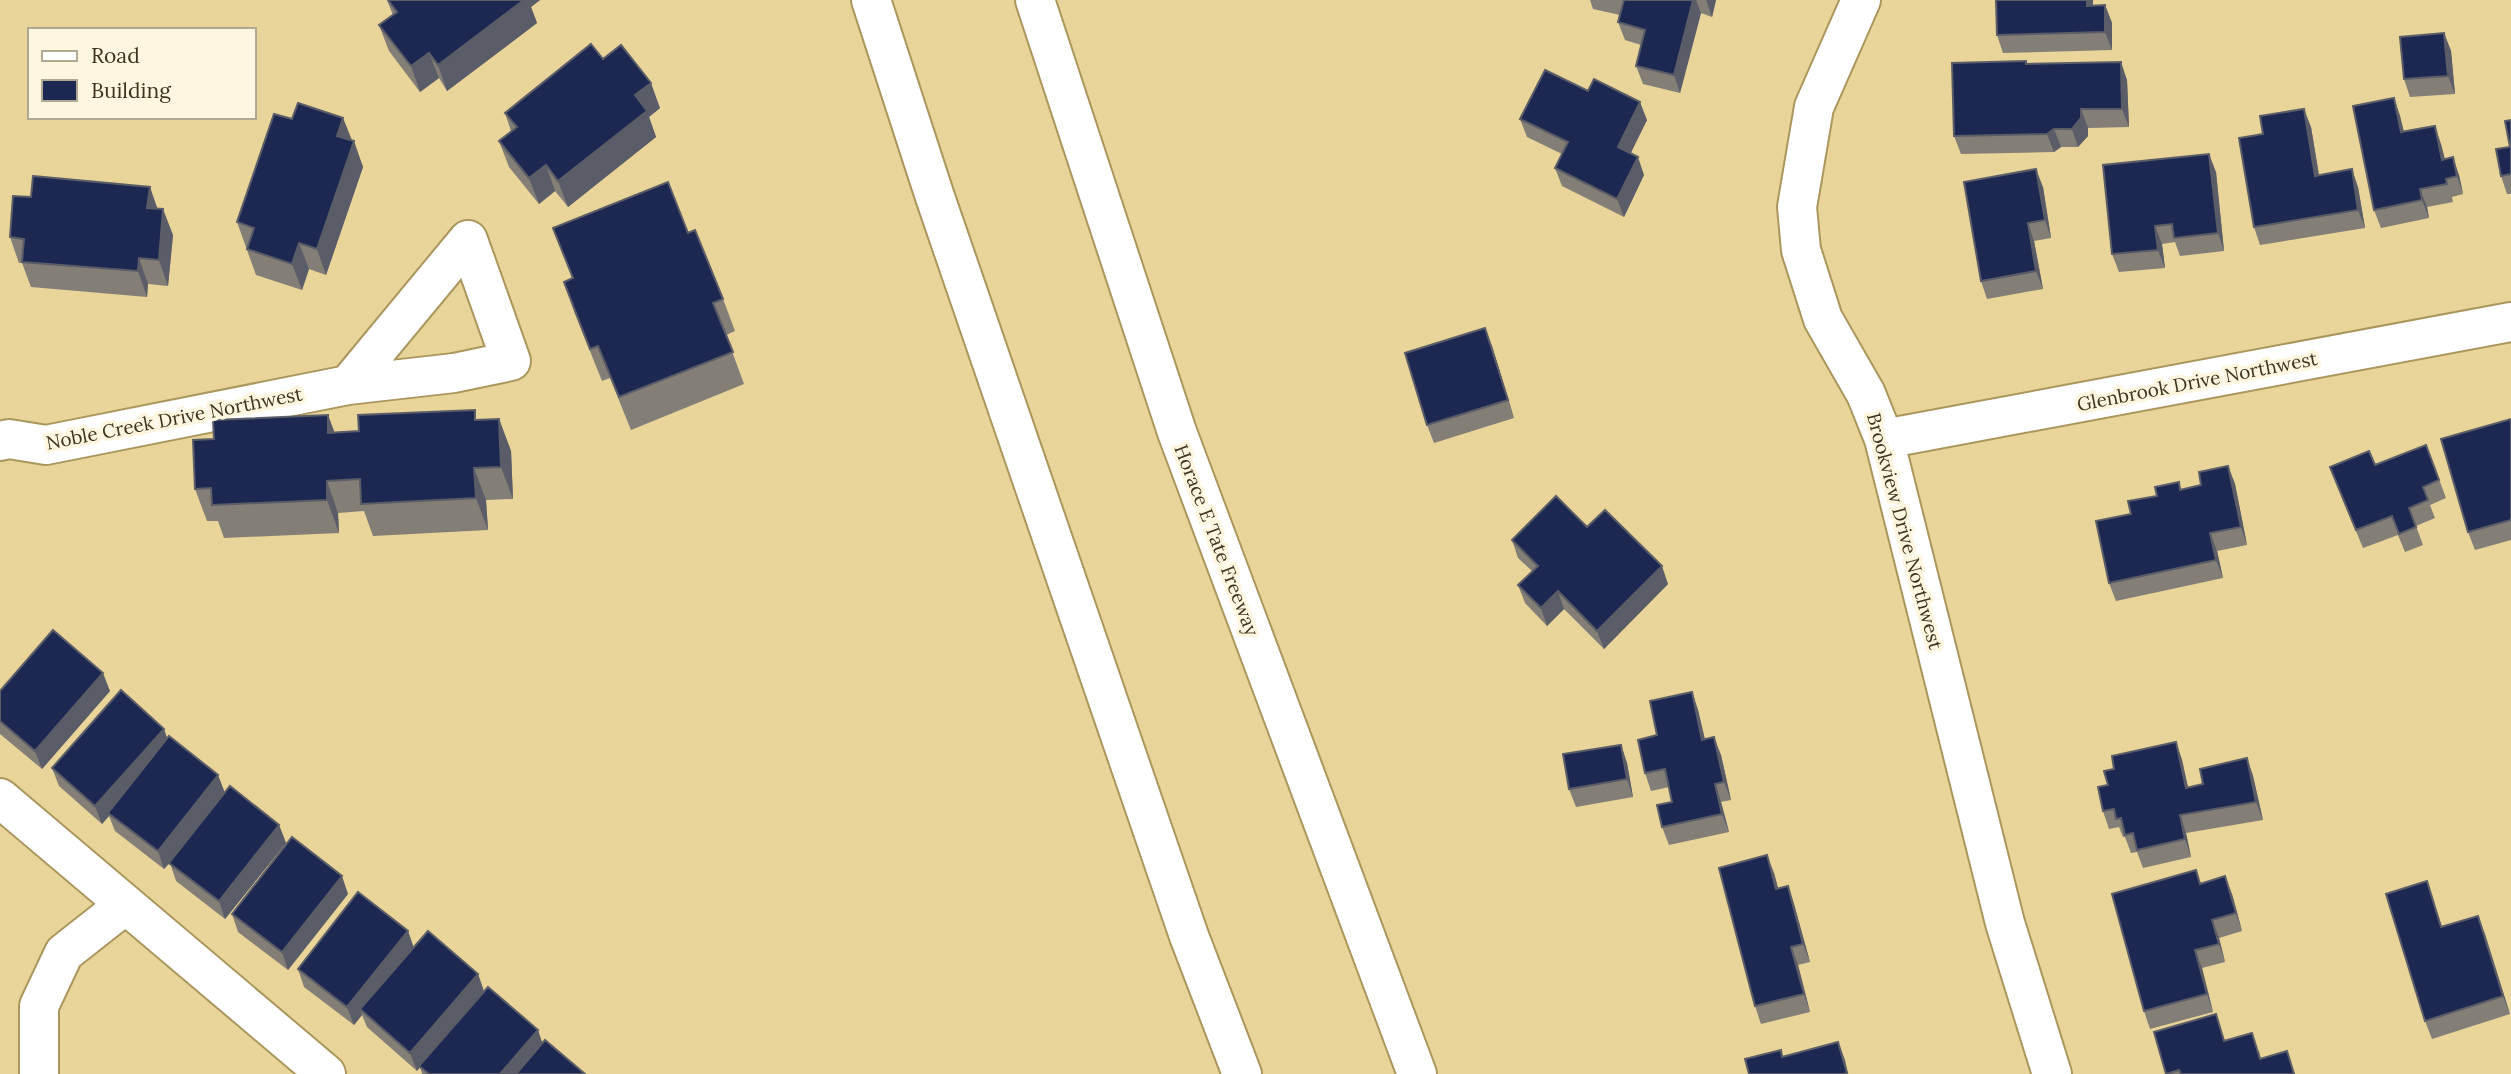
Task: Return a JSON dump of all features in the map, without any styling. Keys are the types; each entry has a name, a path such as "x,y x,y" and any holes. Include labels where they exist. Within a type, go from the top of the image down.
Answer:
{"main road":[{"path":"871,0 934,194 1185,923 1242,1074"},
{"name":"Horace E Tate Freeway","path":"1034,0 1177,432 1417,1074"},
{"name":"Brookview Drive Northwest","path":"1861,0 1814,107 1797,207 1801,250 1823,319 1866,394 1884,439 2005,923 2052,1074"},
{"name":"Glenbrook Drive Northwest","path":"1884,439 2511,322"},
{"name":"Noble Creek Drive Northwest","path":"0,441 9,439 46,445 348,385"},
{"path":"0,798 326,1074"},
{"path":"39,1074 39,1006 64,953 125,905"}],"building":[{"path":"388,0 524,0 438,65 429,53 411,66 379,25 397,12"},
{"path":"1624,0 1693,0 1674,75 1636,66 1645,30 1618,22"},
{"path":"1996,0 2087,0 2087,6 2105,5 2105,32 1997,35"},
{"path":"2444,33 2448,76 2404,79 2400,37"},
{"path":"591,44 603,59 621,45 651,83 635,95 647,111 558,181 546,165 529,178 499,141 517,127 505,113"},
{"path":"2026,61 2026,64 2121,62 2122,109 2081,109 2081,118 2072,129 2054,129 2047,134 1954,136 1952,63"},
{"path":"1545,70 1588,91 1594,79 1640,102 1618,147 1638,157 1617,199 1555,168 1568,142 1520,119"},
{"path":"2394,98 2401,132 2435,126 2442,160 2453,157 2457,176 2446,179 2447,184 2420,189 2422,200 2374,210 2353,106"},
{"path":"298,103 343,118 337,136 354,141 317,249 299,243 292,264 247,249 254,228 237,222 274,114 292,119"},
{"path":"2304,109 2315,176 2352,169 2358,210 2254,227 2239,138 2263,134 2260,116"},
{"path":"2511,120 2511,174 2501,176 2496,149 2510,147 2505,121"},
{"path":"2209,154 2218,233 2174,238 2172,224 2155,226 2158,250 2112,254 2103,165"},
{"path":"2036,169 2045,220 2028,223 2036,271 1981,281 1964,182"},
{"path":"33,176 150,187 147,208 163,209 159,260 139,258 138,271 22,262 24,239 10,237 13,196 31,197"},
{"path":"668,182 688,233 695,230 723,299 713,303 733,352 619,397 598,346 590,349 564,282 573,278 553,228"},
{"path":"1485,328 1508,400 1427,425 1405,353"},
{"path":"475,410 475,420 499,419 501,467 474,468 476,498 361,504 360,479 327,481 327,500 212,505 211,488 195,489 193,440 214,439 213,420 328,415 328,433 359,431 358,415"},
{"path":"2511,419 2511,520 2468,532 2441,439"},
{"path":"2426,445 2439,480 2423,487 2428,500 2409,508 2416,527 2399,534 2392,516 2356,530 2330,467 2369,451 2375,465"},
{"path":"2228,466 2241,527 2210,533 2216,560 2109,583 2096,521 2131,514 2128,501 2157,496 2155,487 2179,482 2180,490 2201,485 2199,472"},
{"path":"1556,496 1587,527 1605,510 1662,566 1597,631 1558,591 1541,608 1518,585 1538,566 1512,540"},
{"path":"53,630 103,673 35,751 0,721 0,691"},
{"path":"121,690 164,729 95,806 52,768"},
{"path":"1692,692 1702,740 1714,737 1724,782 1715,784 1722,814 1662,827 1657,805 1672,802 1665,769 1645,773 1638,740 1657,735 1650,701"},
{"path":"169,736 218,775 158,851 108,813"},
{"path":"2176,742 2186,788 2203,784 2200,769 2247,758 2256,802 2180,815 2185,839 2137,850 2133,833 2125,835 2121,818 2116,819 2114,809 2103,811 2098,787 2108,785 2104,771 2114,769 2112,756"},
{"path":"1621,745 1627,779 1569,789 1563,754"},
{"path":"230,786 279,825 219,901 169,863"},
{"path":"292,837 342,876 282,952 232,914"},
{"path":"1767,855 1776,889 1788,886 1803,944 1791,947 1804,994 1755,1006 1719,868"},
{"path":"2196,870 2200,884 2225,876 2236,913 2212,920 2219,944 2195,950 2207,994 2144,1011 2112,894"},
{"path":"2427,881 2441,927 2478,916 2503,996 2425,1021 2386,894"},
{"path":"358,892 408,931 347,1007 298,969"},
{"path":"428,931 478,974 410,1053 360,1009"},
{"path":"488,987 538,1030 500,1074 429,1074 419,1066"},
{"path":"2216,1014 2224,1041 2252,1033 2260,1059 2287,1051 2294,1074 2181,1074 2179,1070 2166,1074 2154,1032"},
{"path":"545,1040 585,1074 516,1074"},
{"path":"1838,1042 1847,1073 1749,1074 1745,1059 1781,1050 1782,1057"}]}
